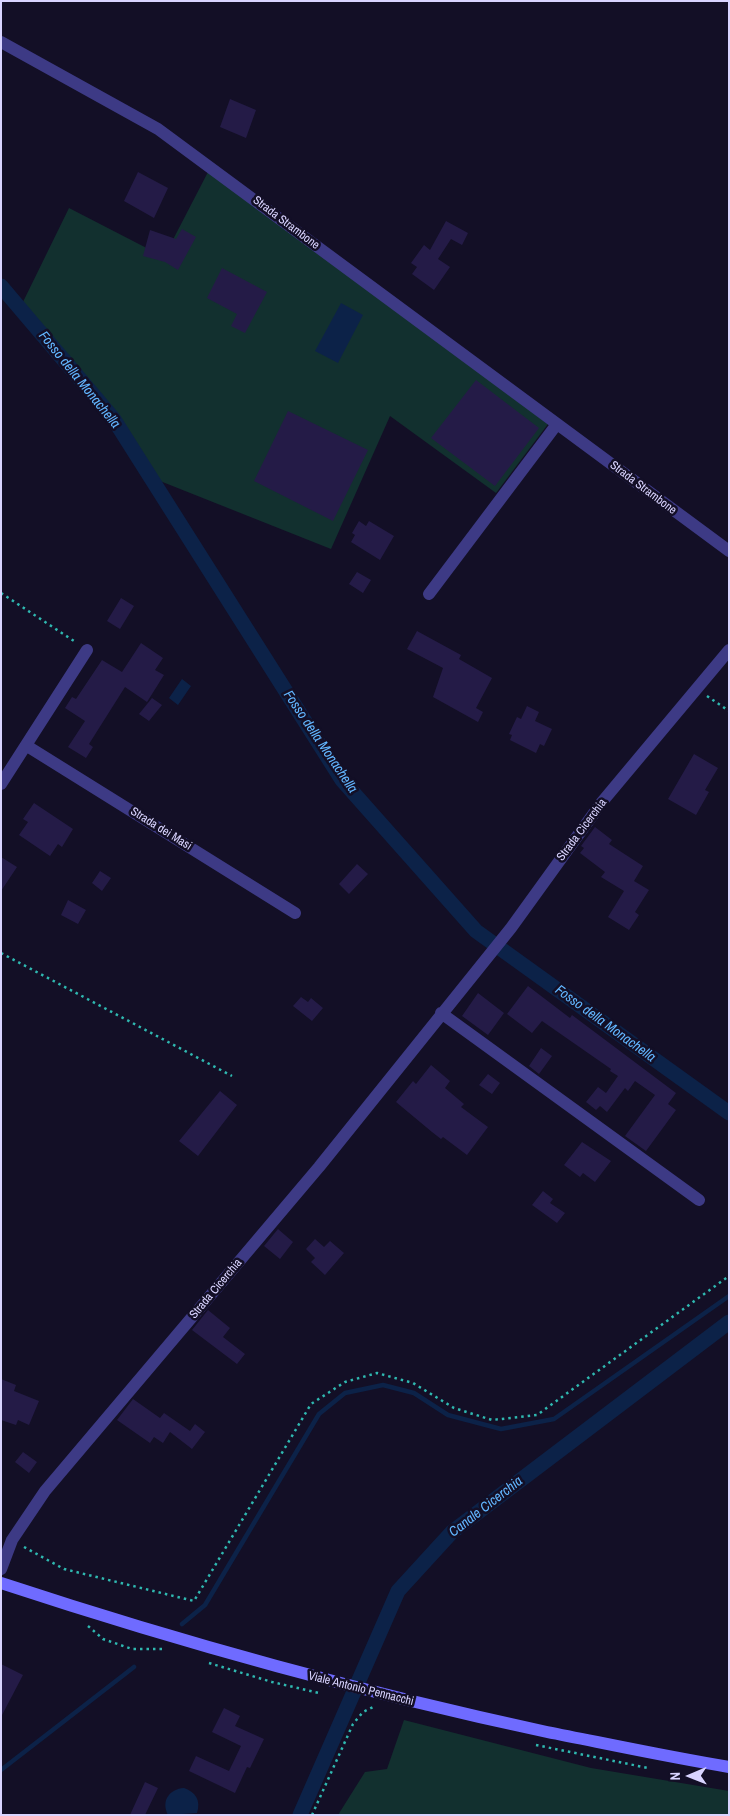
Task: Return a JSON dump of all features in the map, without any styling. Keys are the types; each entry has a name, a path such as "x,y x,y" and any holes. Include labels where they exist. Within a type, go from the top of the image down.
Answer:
{"main road":[{"name":"Viale Antonio Pennacchi","path":"1,1583 173,1638 324,1681 608,1745 729,1767"}],"street":[{"name":"Strada Strambone","path":"1,42 158,129 729,552"},
{"path":"429,594 557,424"},
{"path":"1,784 87,650"},
{"name":"Strada Cicerchia","path":"1,1569 12,1540 45,1491 319,1167 511,928 597,808 729,650"},
{"name":"Strada dei Masi","path":"27,746 294,913"},
{"path":"441,1013 699,1200"}],"path":[{"path":"1,593 87,650"},
{"path":"697,689 729,711"},
{"path":"1,953 232,1076"},
{"path":"12,1540 37,1556 64,1569 194,1601 311,1404 345,1382 377,1373 413,1383 454,1408 492,1420 537,1415 729,1276"},
{"path":"312,1815 353,1724 363,1712 373,1707"}],"green space":[{"path":"208,172 548,424 496,493 390,416 331,549 155,479 115,416 21,306 69,208 164,257"},
{"path":"404,1720 591,1768 729,1791 729,1815 338,1815 365,1772 387,1769"}],"water":[{"path":"341,303 363,315 338,363 315,351"},
{"path":"182,679 191,686 178,705 169,698"},
{"path":"184,1788 192,1792 196,1797 198,1801 197,1813 168,1815 165,1805 170,1793"}],"building":[{"path":"230,99 256,110 246,138 220,127"},
{"path":"138,172 168,188 154,218 124,201"},
{"path":"446,221 468,233 462,245 451,239 438,259 450,267 434,290 412,274 417,267 411,263 424,245 430,250"},
{"path":"182,229 196,237 178,270 165,262 143,256 150,230 176,239"},
{"path":"222,268 267,292 245,333 231,326 237,314 207,298"},
{"path":"476,380 539,428 495,486 431,438"},
{"path":"288,411 368,450 333,521 254,481"},
{"path":"359,521 366,526 369,521 394,536 380,560 351,542 355,535 352,533"},
{"path":"357,572 371,580 363,593 349,584"},
{"path":"121,598 134,606 120,629 107,621"},
{"path":"417,631 461,655 459,659 492,678 476,708 483,712 478,722 433,697 443,668 407,649"},
{"path":"141,643 163,658 155,670 164,675 147,702 125,687 89,744 93,747 86,758 68,747 85,721 65,708 72,697 76,699 102,660 122,672"},
{"path":"152,698 162,705 149,721 139,714"},
{"path":"527,706 539,712 535,721 552,729 544,746 540,744 536,753 510,740 512,735 509,734 517,717 521,719"},
{"path":"694,754 718,768 705,790 709,792 696,815 668,799"},
{"path":"34,803 73,829 62,847 58,844 50,856 19,835 28,822 23,819"},
{"path":"595,827 612,840 609,844 643,866 634,881 649,890 635,912 639,915 629,930 608,917 624,891 601,877 605,872 580,853 584,848 581,846"},
{"path":"1,857 17,867 1,891"},
{"path":"357,864 368,874 349,894 339,884"},
{"path":"100,871 111,878 102,891 92,883"},
{"path":"68,900 86,910 78,924 61,915"},
{"path":"528,986 570,1018 572,1015 676,1093 668,1104 676,1110 646,1151 625,1136 655,1095 635,1081 628,1091 625,1088 607,1112 600,1106 596,1110 586,1102 598,1087 606,1093 618,1076 610,1071 611,1069 542,1021 532,1033 507,1014"},
{"path":"478,993 504,1013 488,1035 462,1016"},
{"path":"301,997 308,1002 311,998 323,1008 312,1021 293,1006"},
{"path":"541,1048 552,1056 539,1074 529,1066"},
{"path":"431,1065 450,1081 445,1088 464,1104 461,1107 488,1127 467,1155 443,1137 441,1139 396,1102 413,1081 416,1084"},
{"path":"488,1074 500,1083 492,1094 479,1085"},
{"path":"220,1091 237,1105 198,1156 179,1141"},
{"path":"582,1142 611,1161 595,1182 583,1173 580,1177 564,1165"},
{"path":"543,1191 553,1199 550,1203 565,1213 557,1223 532,1205"},
{"path":"278,1229 293,1242 280,1259 264,1246"},
{"path":"315,1239 324,1247 330,1241 344,1253 325,1275 311,1262 315,1258 306,1249"},
{"path":"208,1310 230,1328 223,1337 245,1354 237,1364 192,1330"},
{"path":"1,1379 16,1385 14,1391 39,1401 29,1425 18,1420 16,1425 1,1420"},
{"path":"133,1399 160,1418 164,1413 190,1431 195,1424 205,1432 192,1449 170,1432 163,1443 154,1437 150,1443 117,1420"},
{"path":"23,1452 37,1462 29,1473 15,1462"},
{"path":"1,1664 23,1675 1,1717"},
{"path":"224,1708 240,1716 235,1726 264,1739 250,1768 247,1767 235,1793 189,1771 196,1756 229,1771 241,1746 212,1732"},
{"path":"145,1782 158,1788 145,1815 130,1815"}],"waterway":[{"name":"Fosso della Monachella","path":"1,286 113,418 342,780 476,931 729,1113"},
{"path":"182,1624 205,1605 319,1414 345,1393 383,1385 414,1393 448,1415 501,1429 554,1419 729,1296"},
{"name":"Canale Cicerchia","path":"300,1815 398,1591 452,1532 729,1322"},
{"path":"1,1770 134,1667"}]}
